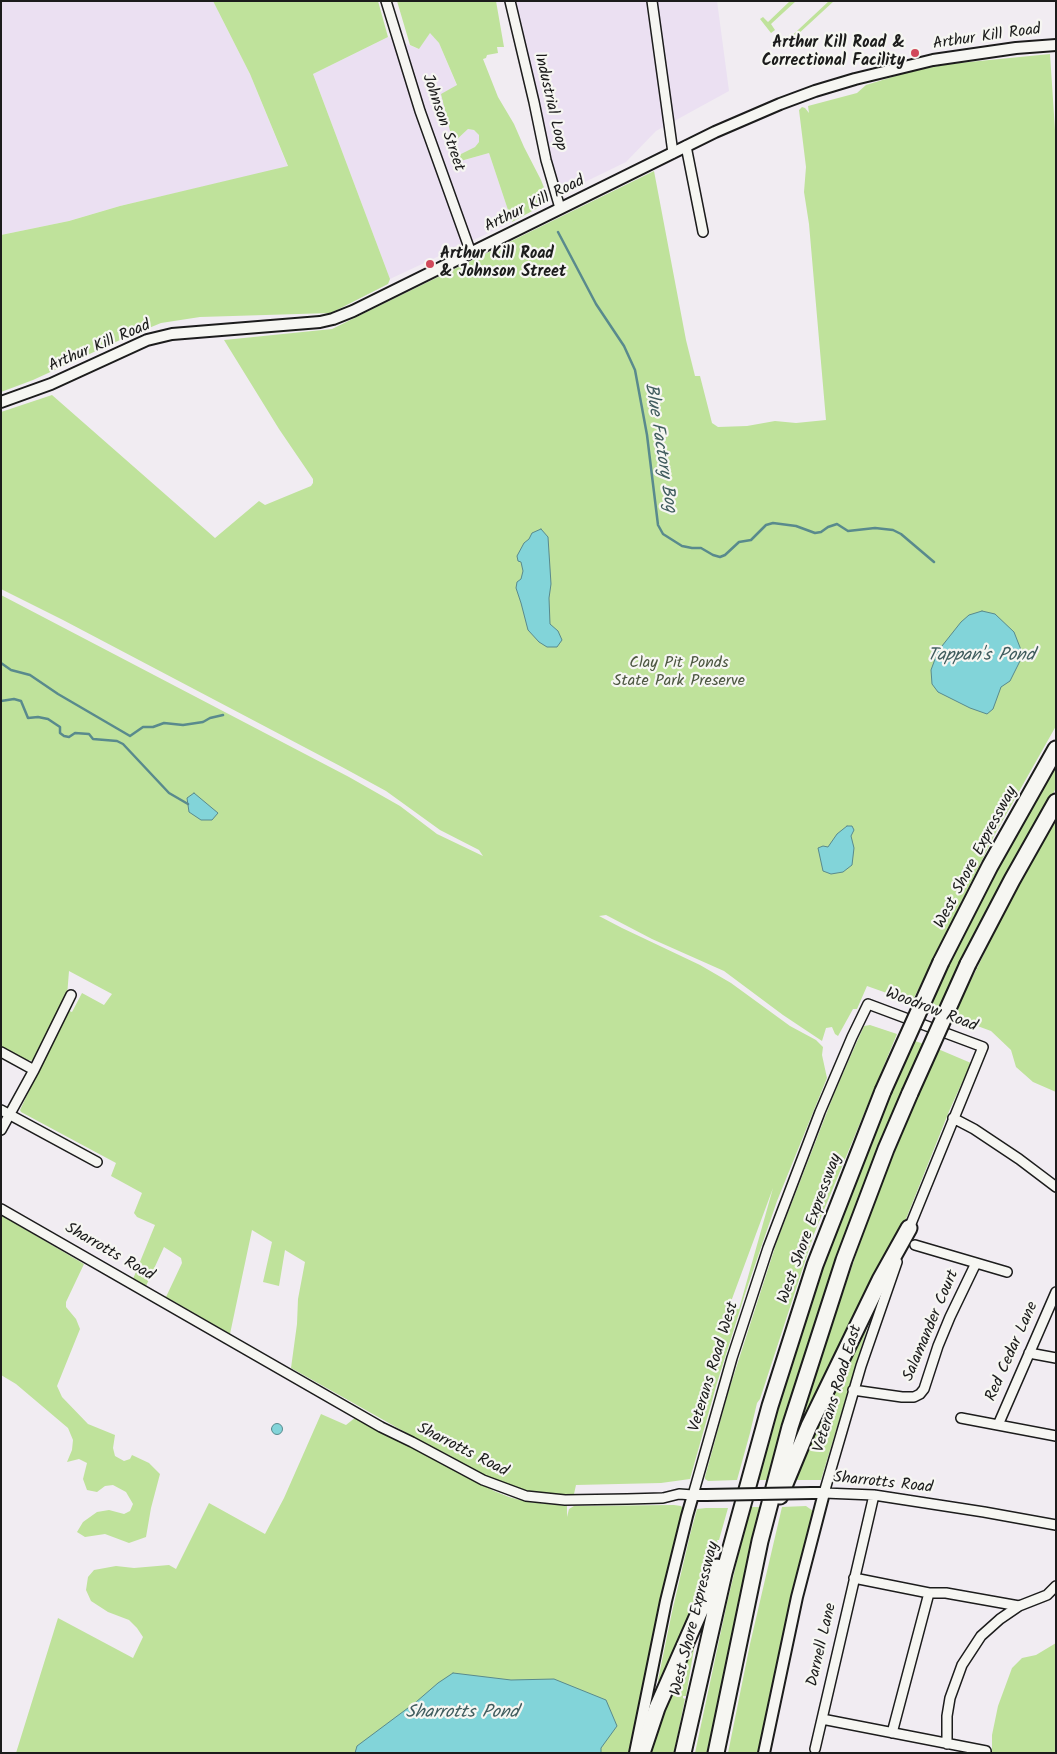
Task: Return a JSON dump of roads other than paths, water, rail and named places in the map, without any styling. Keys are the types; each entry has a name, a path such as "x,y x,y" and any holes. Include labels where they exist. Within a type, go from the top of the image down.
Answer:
{"highway":[{"name":"West Shore Expressway","path":"683,1753 724,1573 770,1406 815,1265 883,1091 941,962 990,866 1056,749"},
{"path":"716,1753 767,1510 810,1361 854,1232 910,1093 968,964 1056,802"},
{"path":"749,1595 778,1501 796,1455 880,1280 909,1228"},
{"path":"642,1753 654,1714 713,1578 748,1460 770,1406"}],"street":[{"name":"Johnson Street","path":"386,1 420,111 472,253"},
{"name":"Industrial Loop","path":"510,1 546,160 560,208"},
{"path":"652,1 673,152"},
{"name":"Arthur Kill Road","path":"1,402 51,384 147,340 172,334 320,322 333,319 472,253 673,152 780,104 855,79 933,60 975,53 1056,45"},
{"path":"686,146 703,232"},
{"path":"1,1130 34,1070 70,995"},
{"name":"Woodrow Road","path":"868,1004 983,1047"},
{"name":"Veterans Road West","path":"635,1753 664,1610 693,1495 732,1358 768,1248 820,1112 868,1004"},
{"name":"Veterans Road East","path":"764,1753 795,1606 824,1492 853,1390 909,1228 983,1047"},
{"path":"1,1052 34,1070"},
{"path":"1,1110 97,1162"},
{"path":"953,1118 1004,1149 1056,1187"},
{"name":"Sharrotts Road","path":"1,1209 381,1426 504,1490 526,1496 564,1500 663,1498 679,1494 824,1492 874,1495 994,1513 1056,1525"},
{"name":"Salamander Court","path":"915,1245 1007,1272"},
{"name":"Salamander Court","path":"853,1390 902,1397 914,1397 920,1394 924,1389 950,1317 976,1263"},
{"name":"Red Cedar Lane","path":"998,1425 1056,1292"},
{"path":"1029,1353 1056,1358"},
{"path":"961,1418 1056,1436"},
{"name":"Darnell Lane","path":"815,1749 874,1495"},
{"path":"854,1578 929,1593 967,1596 1019,1606"},
{"path":"947,1744 947,1716 950,1698 962,1665 970,1650 1004,1615 1019,1606 1047,1595 1056,1586"},
{"path":"892,1733 929,1593"},
{"path":"822,1719 986,1751"}],"water":[{"path":"541,529 548,537 551,584 549,598 550,624 558,631 562,640 557,647 547,647 539,642 528,630 516,588 523,571 517,556 532,533"},
{"name":"Tappan's Pond","path":"982,611 995,614 1014,632 1023,655 1010,681 1001,687 993,709 987,714 938,692 932,684 931,670 938,651 961,622 969,615"},
{"path":"194,793 218,813 212,820 201,820 189,812 187,798"},
{"path":"847,826 852,826 854,830 851,836 854,848 852,865 843,872 831,874 823,871 818,848 828,847 837,834"},
{"path":"277,1423 283,1429 277,1435 271,1429"},
{"name":"Sharrotts Pond","path":"453,1673 511,1680 554,1679 606,1700 617,1726 601,1748 601,1753 355,1753 357,1746"}],"waterway":[{"name":"Blue Factory Bog","path":"558,232 596,304 624,346 635,370 647,435 658,525 663,534 682,546 701,548 720,557 725,555 739,542 751,540 766,525 773,523 796,526 815,533 837,524 848,531 875,528 893,530 901,534 934,562"},
{"path":"1,663 11,670 30,675 58,694 130,736 143,727 153,727 164,723 183,725 203,722 223,715"},
{"path":"1,701 14,699 21,701 28,718 48,719 60,727 60,733 64,736 69,737 75,733 89,734 93,739 117,741 123,744 169,793 188,804"}],"place":[{"name":"Arthur Kill Road & Correctional Facility","path":"915,53"},
{"name":"Arthur Kill Road & Johnson Street","path":"430,264"}],"park label":[{"name":"Clay Pit Ponds State Park Preserve","path":"679,673"}]}
